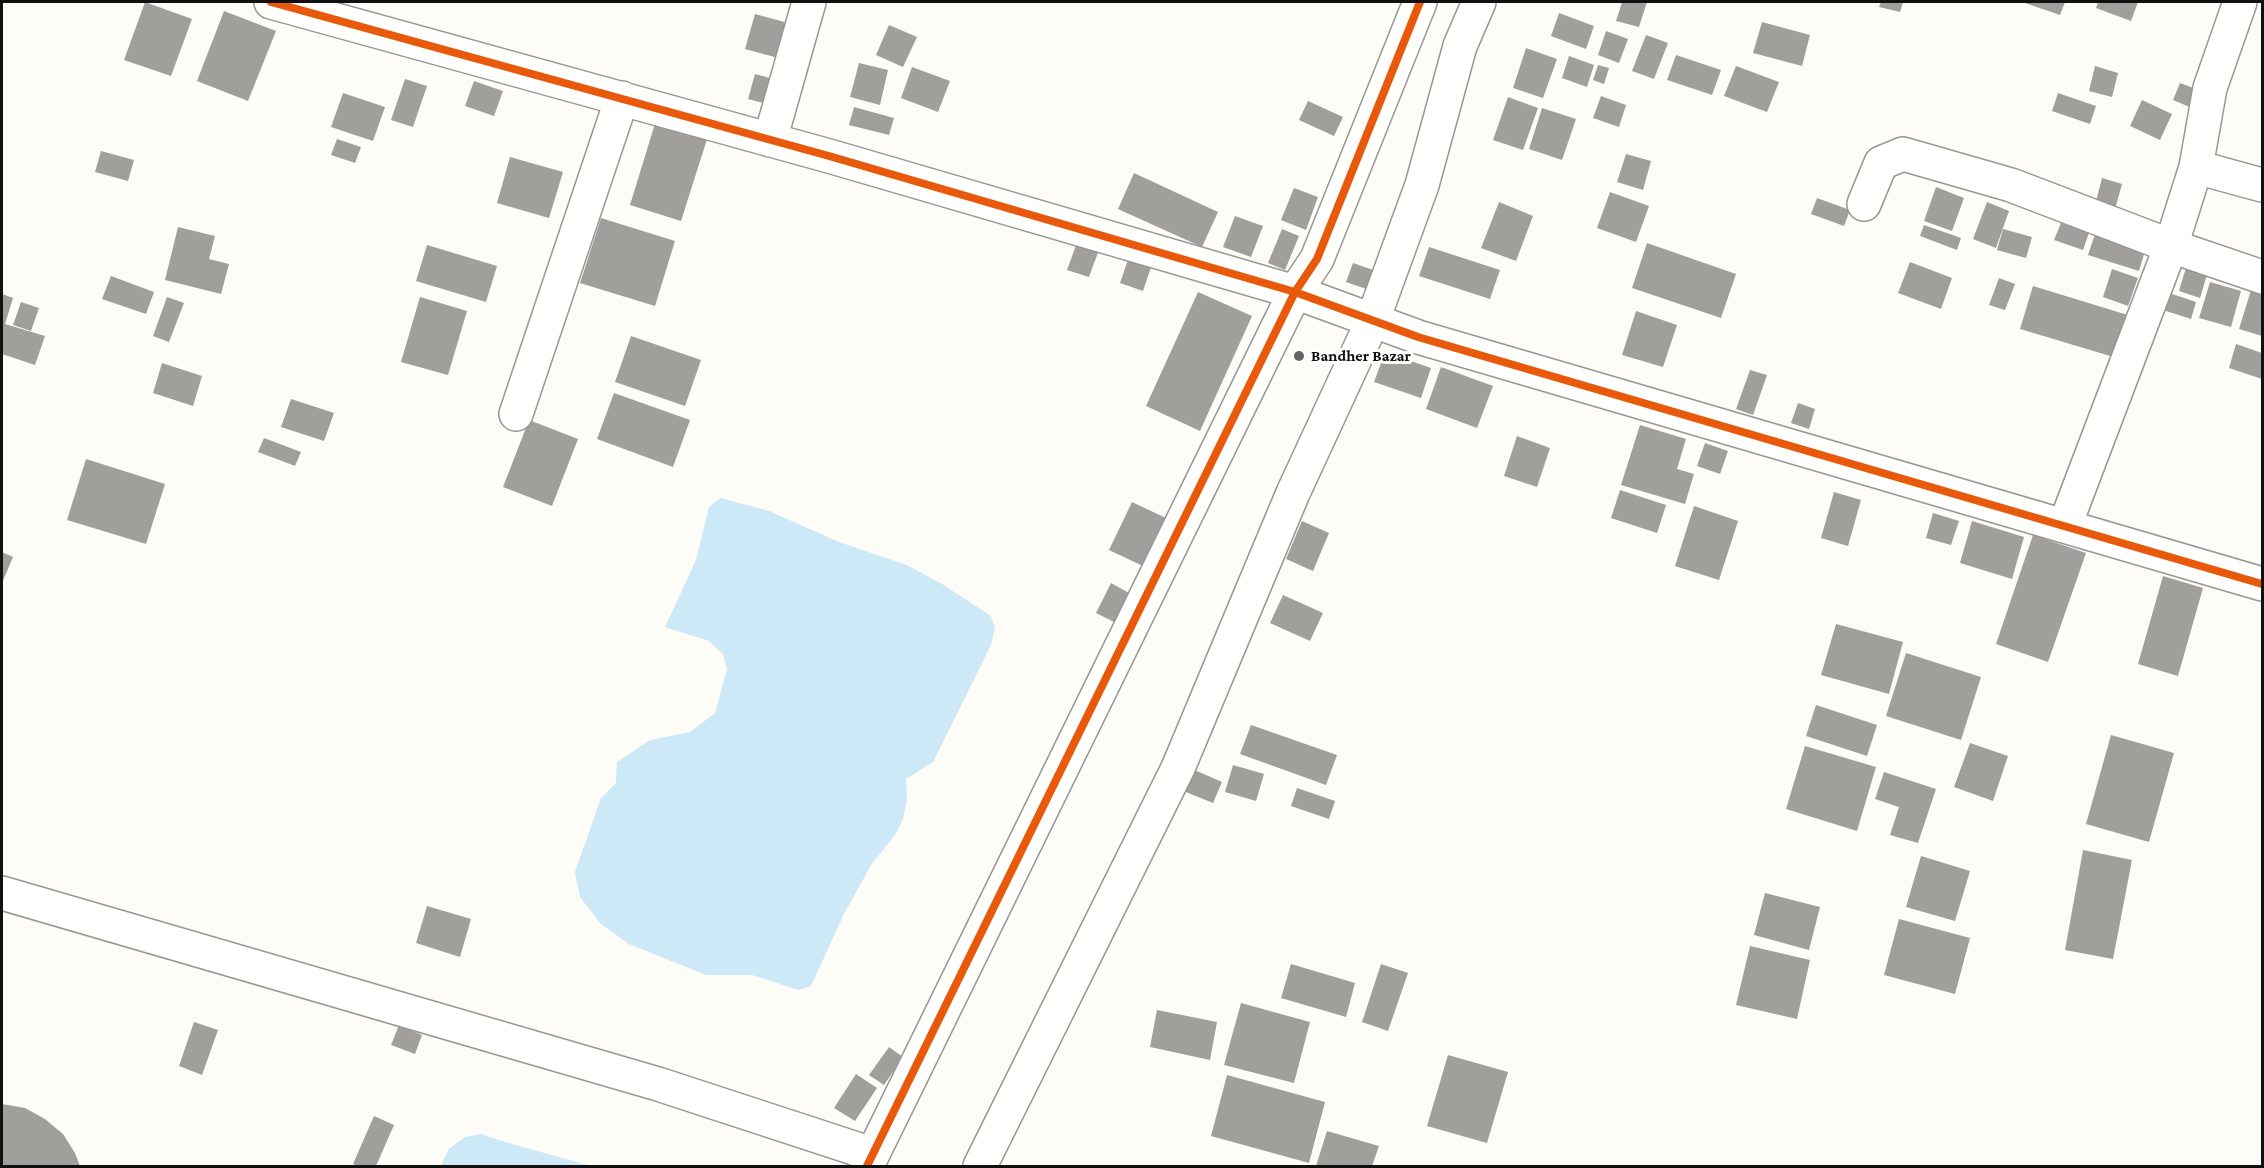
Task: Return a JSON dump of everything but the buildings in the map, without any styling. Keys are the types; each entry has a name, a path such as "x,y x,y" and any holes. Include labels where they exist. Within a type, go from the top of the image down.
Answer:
{"street":[{"path":"271,2 622,98 1295,292 1372,322 1586,387 2262,584"},
{"path":"770,140 809,2"},
{"path":"2,893 646,1080 870,1160 1295,292 1317,259 1420,2"},
{"path":"980,1167 1178,768 1293,493 1372,322 1422,185 1460,46 1479,2"},
{"path":"2065,525 2171,246 2196,167 2210,88 2240,2"},
{"path":"516,414 622,98"},
{"path":"1864,204 1881,163 1903,154 2011,185 2171,246 2262,277"},
{"path":"2196,167 2262,185"}],"water":[{"path":"721,498 769,511 839,542 907,565 942,584 991,616 995,628 991,645 933,762 906,779 907,800 903,819 895,835 871,865 843,916 811,986 799,990 752,975 706,975 629,944 601,924 580,897 575,872 601,798 616,783 617,762 650,740 690,732 715,713 727,669 723,654 709,641 665,627 696,560 709,507"},
{"path":"481,1134 591,1166 441,1166 449,1149 465,1137"}],"cycle path":[{"path":"271,2 829,156 1295,292 1418,337 2262,584"},
{"path":"867,1166 1295,292 1317,259 1420,2"}],"place":[{"name":"Bandher Bazar","path":"1299,356"}]}
